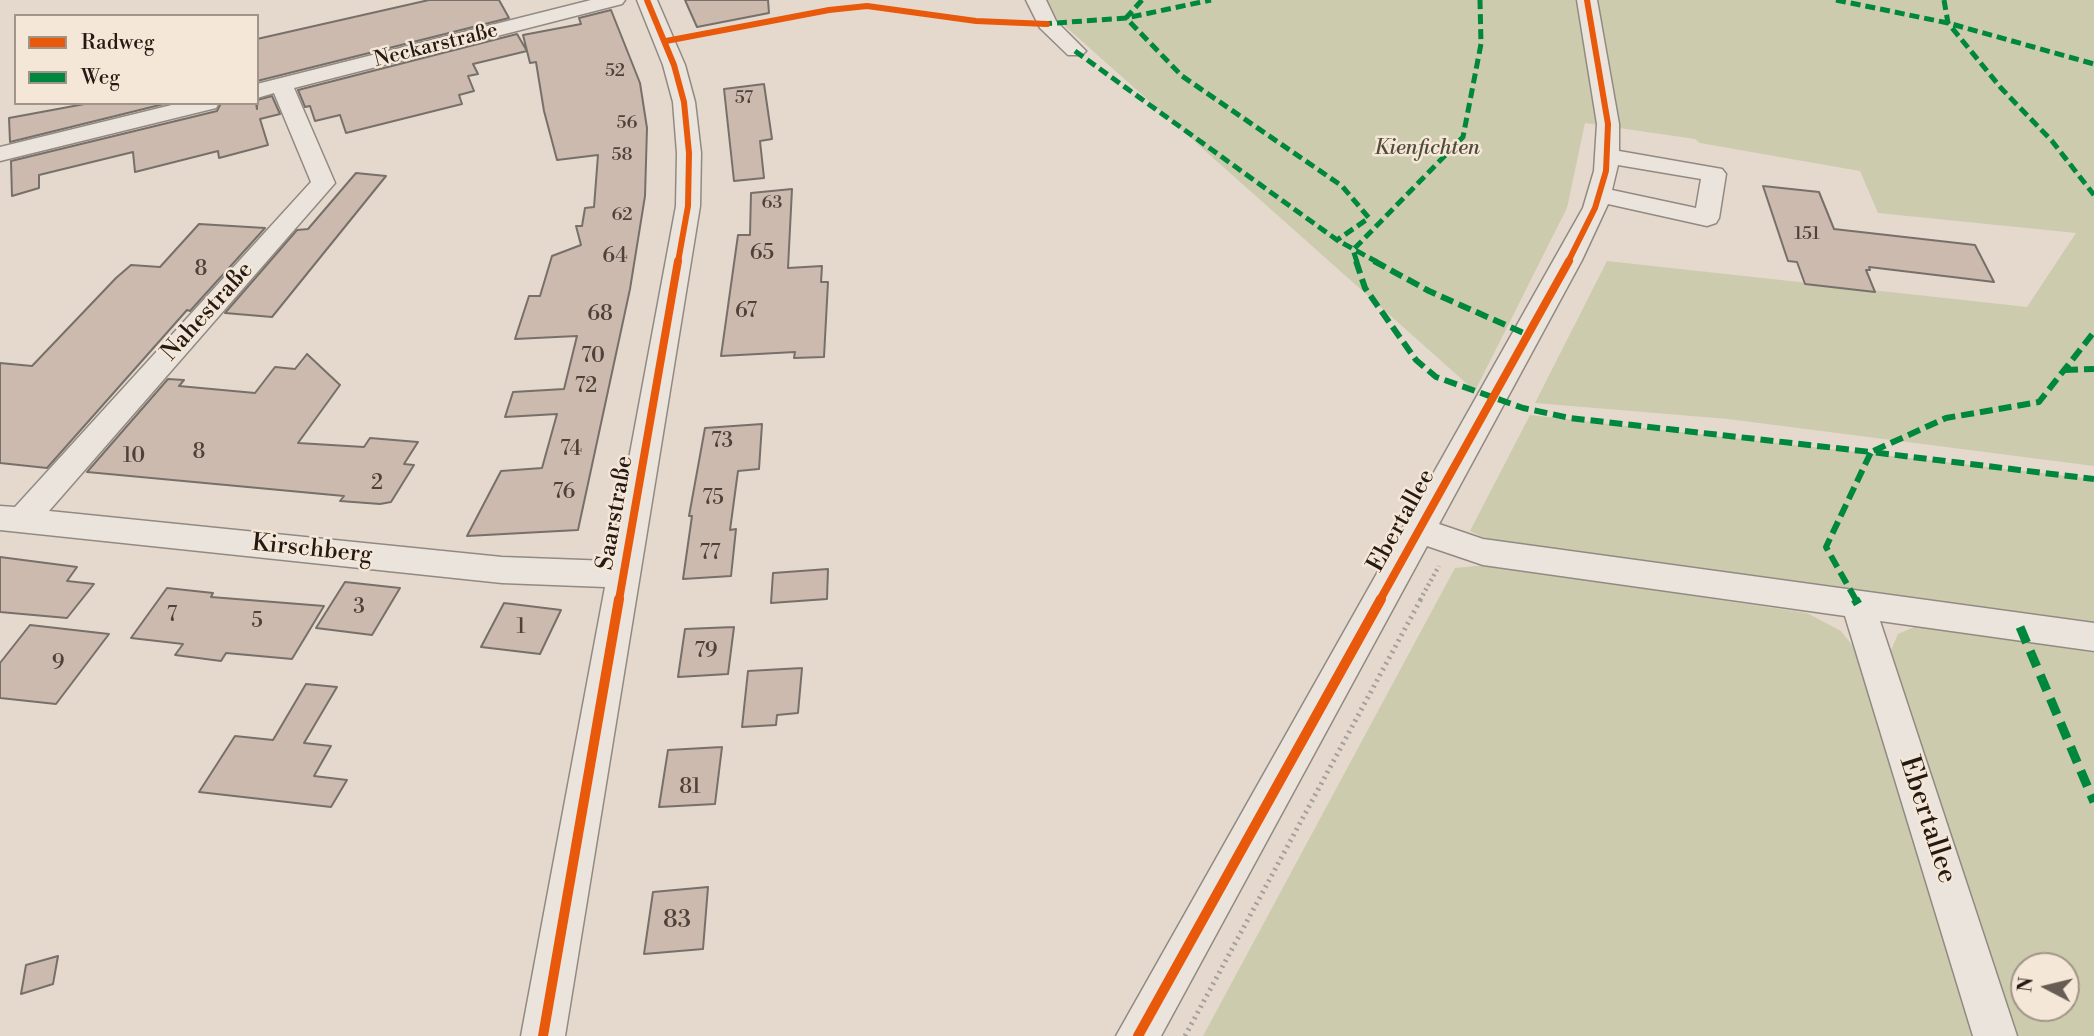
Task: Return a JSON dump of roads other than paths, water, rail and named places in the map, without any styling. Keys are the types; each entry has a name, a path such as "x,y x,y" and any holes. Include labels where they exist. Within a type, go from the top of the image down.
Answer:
{"street":[{"name":"Neckarstraße","path":"270,88 615,0"},
{"name":"Saarstraße","path":"543,1036 685,237 690,183 681,85 647,0"},
{"path":"1036,0 1047,24 1075,51"},
{"name":"Ebertallee","path":"1138,1036 1569,260 1600,195 1608,156 1605,92 1587,0"},
{"name":"Nahestraße","path":"11,519 323,183 270,88"},
{"path":"0,155 200,105"},
{"path":"1600,195 1707,218 1714,174 1608,156"},
{"name":"Kirschberg","path":"11,519 502,570 624,575"},
{"name":"Ebertallee","path":"1419,530 1483,552 2094,638"},
{"name":"Ebertallee","path":"1858,604 1995,1036"}],"park label":[{"name":"Kienfichten","path":"1427,149"}]}
